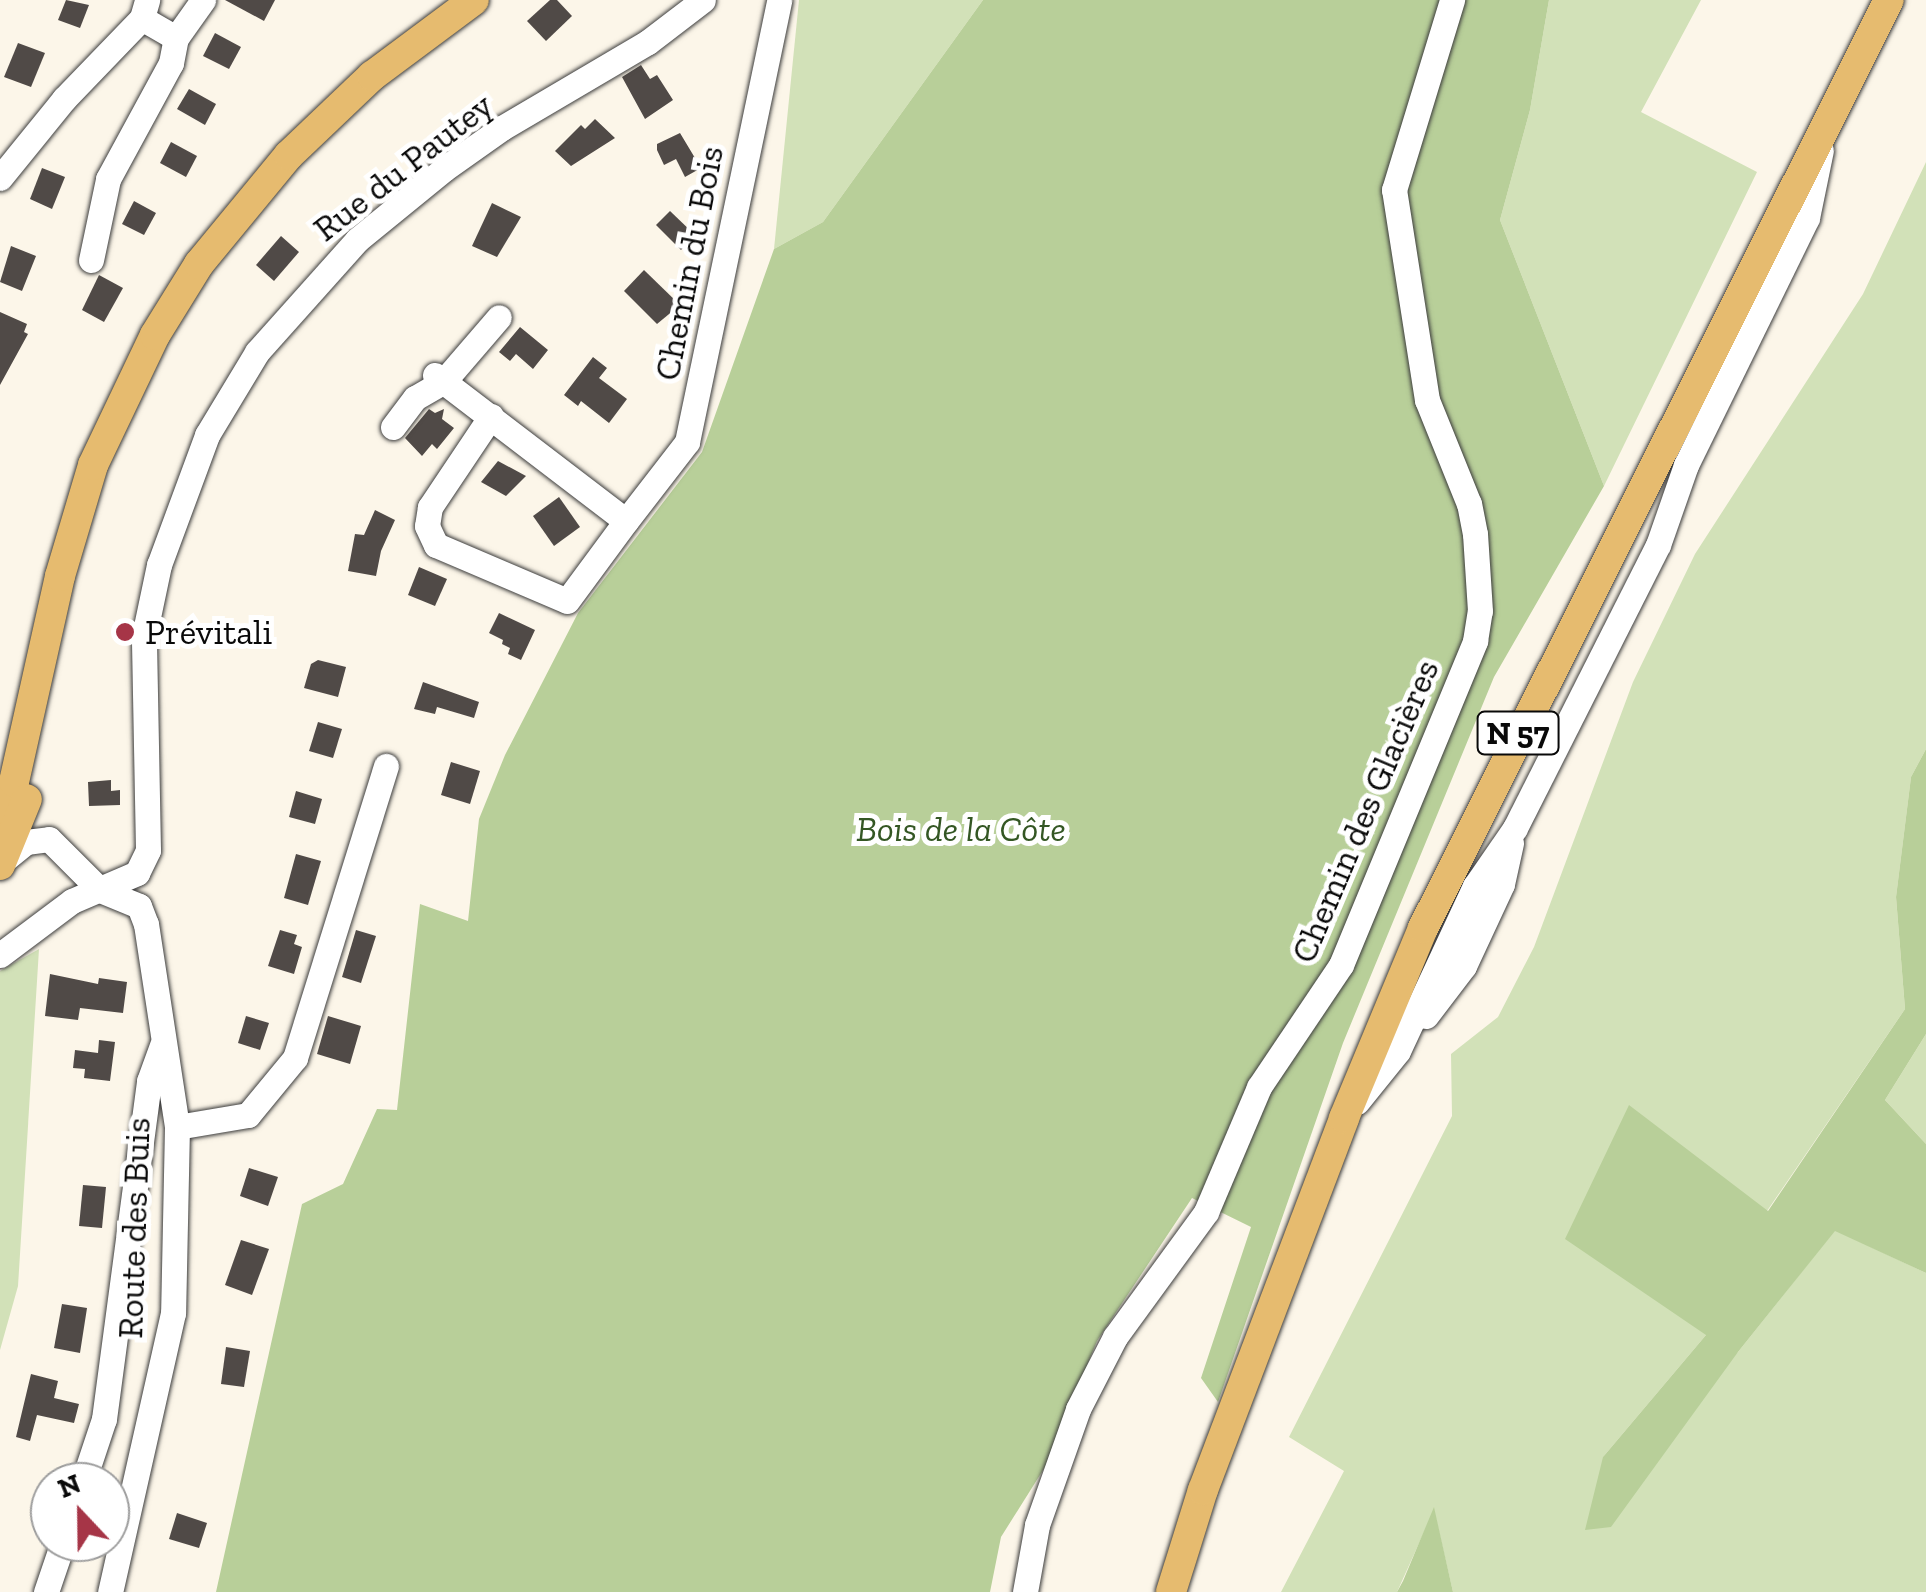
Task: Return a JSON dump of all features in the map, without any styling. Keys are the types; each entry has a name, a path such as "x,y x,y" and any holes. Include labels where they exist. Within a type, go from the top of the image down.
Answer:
{"main road":[{"path":"0,818 14,782 74,524 120,402 155,335 199,264 288,154 372,76 474,0"},
{"name":"N 57","path":"1171,1592 1203,1490 1398,986 1477,814 1889,0"},
{"path":"2,862 30,788 90,514 155,335"},
{"name":"N 57","path":"1155,1592 1203,1490"}],"street":[{"path":"91,260 108,179 172,62 176,38 203,0"},
{"name":"Rue du Pautey","path":"0,955 72,901 137,873 148,850 144,636 158,564 207,435 257,352 356,240 444,169 502,128 648,42 703,0"},
{"name":"Chemin du Bois","path":"491,416 430,507 427,526 436,545 567,601 688,442 779,0"},
{"name":"Chemin des Glacières","path":"1025,1592 1037,1525 1084,1395 1136,1305 1206,1212 1259,1087 1341,965 1475,641 1480,611 1475,534 1469,504 1427,400 1394,190 1452,0"},
{"path":"0,178 144,9 176,38"},
{"path":"1344,1118 1398,1051 1475,886 1515,828 1658,545 1686,464 1807,218 1826,125"},
{"path":"394,427 415,398 499,318"},
{"path":"440,378 626,521"},
{"path":"177,1127 248,1115 295,1058 386,766"},
{"path":"2,862 26,842 50,839 100,890"},
{"name":"Route des Buis","path":"100,890 139,906 146,924 177,1127 173,1313 110,1592"},
{"path":"90,1462 104,1419 149,1081 164,1040"},
{"path":"46,1592 56,1562"}],"green space":[{"path":"799,0 983,0 823,222 774,249"},
{"name":"Bois de la Côte","path":"983,0 1549,0 1530,110 1500,220 1604,486 1494,677 1343,1043 1218,1402 1201,1378 1251,1227 1192,1198 1097,1341 1045,1467 1001,1537 990,1592 216,1592 302,1204 343,1184 377,1109 397,1110 420,904 468,921 479,819 505,755 578,613 702,452 774,249 823,222"},
{"path":"1549,0 1701,0 1641,112 1757,172 1604,486 1500,220 1530,110"},
{"path":"1926,162 1926,749 1911,777 1896,897 1905,1009 1767,1211 1706,1335 1603,1457 1738,1352 1835,1230 1926,1273 1926,1592 1453,1592 1434,1510 1397,1592 1281,1592 1344,1471 1289,1437 1452,1116 1451,1054 1498,1017 1534,947 1633,682 1695,554 1863,294"},
{"path":"1926,749 1926,1034 1885,1100 1926,1144 1926,1273 1835,1231 1738,1352 1611,1527 1585,1530 1603,1457 1706,1335 1565,1239 1629,1105 1768,1211 1905,1009 1896,897 1911,777"},
{"path":"39,949 18,1286 0,1350 0,971"},
{"path":"1926,1034 1926,1144 1885,1100"},
{"path":"1434,1507 1453,1592 1397,1592 1403,1581"}],"building":[{"path":"66,0 89,5 80,28 58,20"},
{"path":"225,0 275,0 264,21"},
{"path":"550,0 557,0 572,16 546,41 527,21"},
{"path":"215,33 241,47 229,69 203,56"},
{"path":"18,43 45,53 31,87 4,77"},
{"path":"641,65 650,79 657,75 673,100 645,119 622,77"},
{"path":"189,89 216,104 205,125 177,109"},
{"path":"595,119 615,138 571,166 555,151 581,125 585,129"},
{"path":"680,133 701,168 685,177 676,159 664,165 657,150 657,144"},
{"path":"171,142 197,156 186,177 160,163"},
{"path":"42,168 65,177 52,209 30,199"},
{"path":"134,201 156,213 144,235 122,224"},
{"path":"492,203 521,217 497,257 472,246"},
{"path":"670,211 695,235 681,250 656,225"},
{"path":"281,236 299,252 274,281 256,265"},
{"path":"11,246 36,256 22,291 0,282"},
{"path":"644,270 680,305 657,324 624,291"},
{"path":"99,275 123,288 104,322 82,310"},
{"path":"0,312 27,324 24,332 28,334 0,385"},
{"path":"520,327 548,350 533,369 516,354 510,361 499,352"},
{"path":"593,357 607,368 599,378 627,399 609,423 581,401 578,406 564,395"},
{"path":"429,409 435,413 444,409 442,419 454,428 437,449 432,444 422,456 405,438"},
{"path":"498,461 526,476 506,496 481,482"},
{"path":"559,497 580,527 554,546 533,516"},
{"path":"375,510 395,520 381,551 376,576 348,571 355,534 364,535"},
{"path":"419,567 447,579 435,606 408,595"},
{"path":"499,613 535,630 521,660 508,654 510,648 502,644 503,640 489,633"},
{"path":"318,660 346,667 338,697 304,688 311,664"},
{"path":"423,682 479,702 474,718 437,707 435,714 414,709"},
{"path":"318,722 342,729 333,758 309,751"},
{"path":"451,762 480,771 470,804 441,795"},
{"path":"111,780 111,791 120,790 120,805 89,806 88,782"},
{"path":"296,791 322,799 315,824 289,817"},
{"path":"296,854 321,861 308,905 284,898"},
{"path":"280,930 297,935 294,944 302,947 294,974 268,966"},
{"path":"356,930 376,936 361,983 342,977"},
{"path":"50,974 98,984 99,978 127,982 123,1013 80,1008 78,1020 45,1016"},
{"path":"246,1016 269,1023 260,1050 238,1043"},
{"path":"328,1016 361,1026 350,1064 317,1054"},
{"path":"99,1040 115,1042 110,1081 84,1078 85,1069 73,1068 75,1050 98,1053"},
{"path":"249,1168 278,1177 268,1206 240,1196"},
{"path":"83,1185 106,1187 102,1228 79,1226"},
{"path":"241,1240 269,1249 252,1295 225,1285"},
{"path":"62,1304 87,1308 80,1353 54,1348"},
{"path":"226,1347 250,1351 244,1387 221,1384"},
{"path":"31,1374 58,1381 54,1398 79,1404 74,1423 37,1415 30,1441 16,1437"},
{"path":"177,1513 207,1523 199,1548 169,1539"}],"place":[{"name":"Prévitali","path":"125,632"}]}
